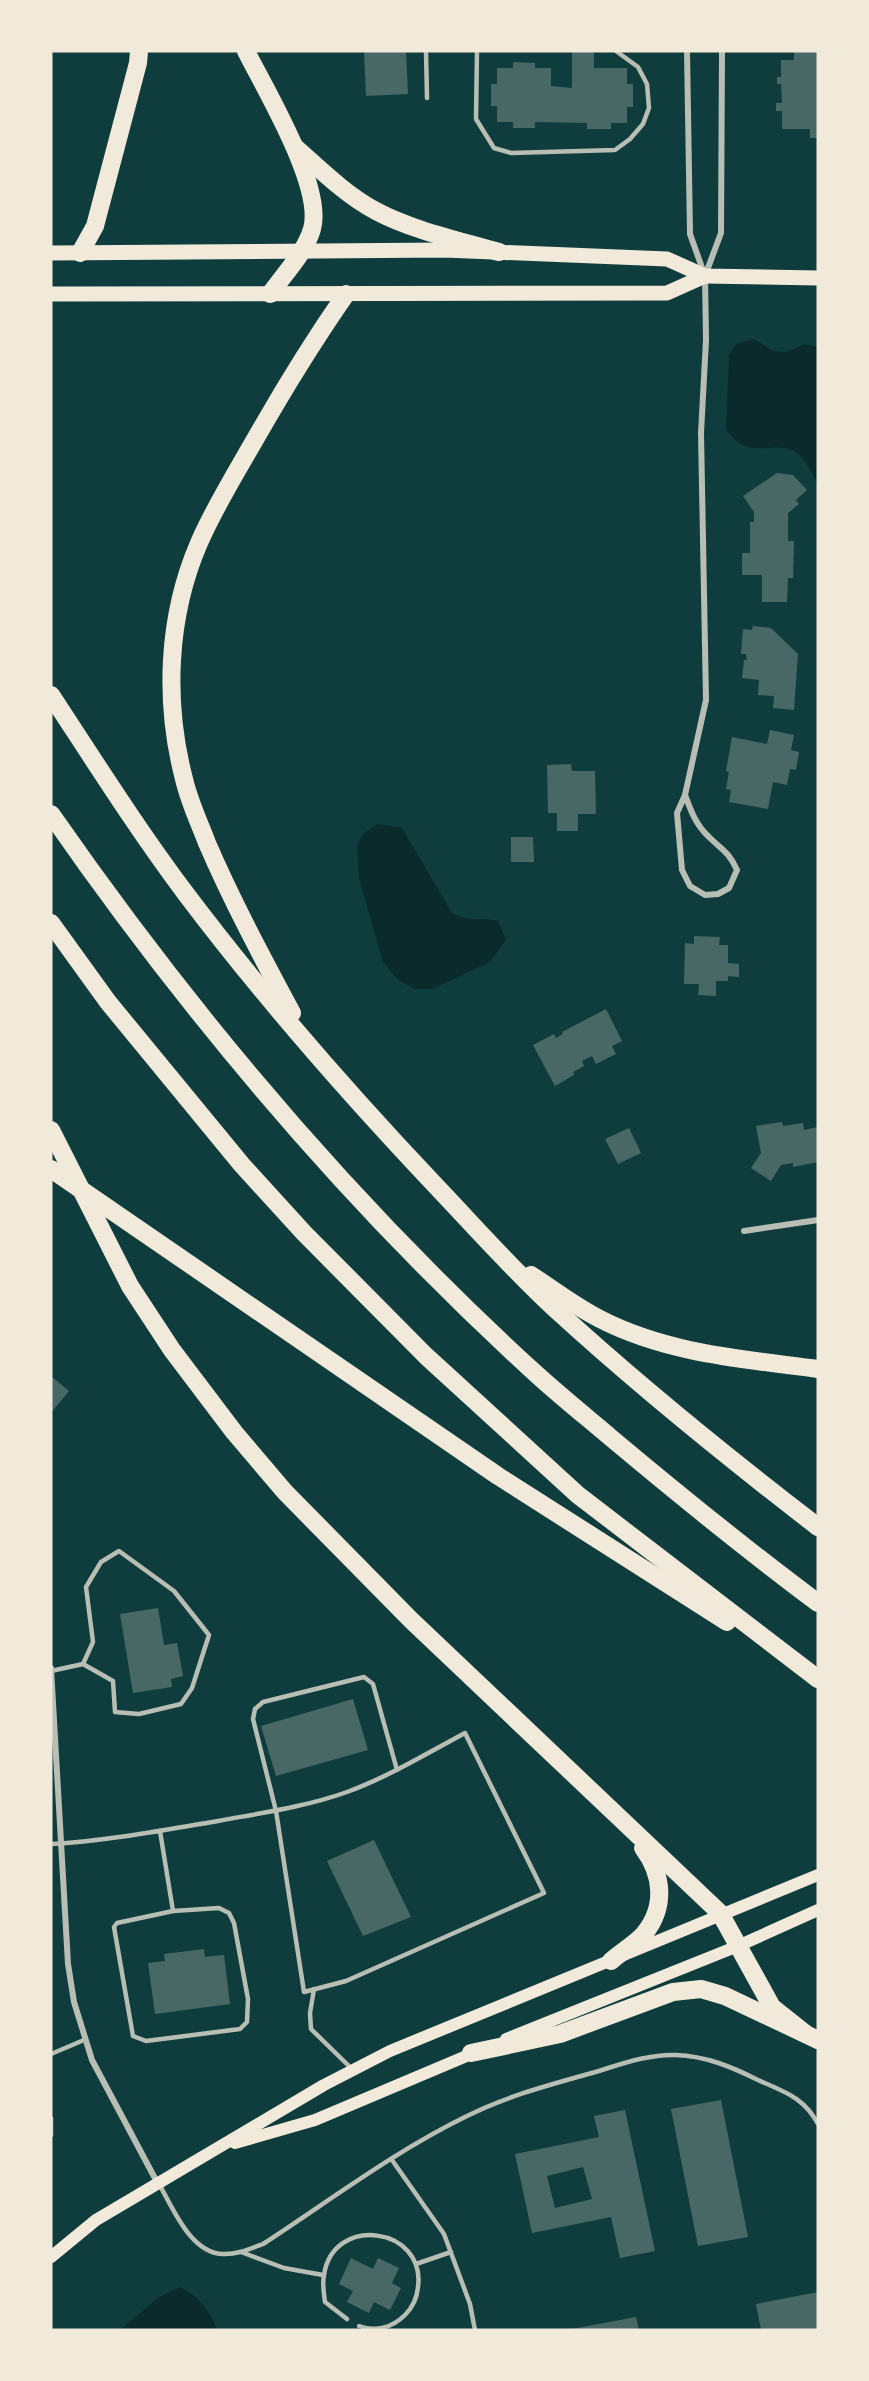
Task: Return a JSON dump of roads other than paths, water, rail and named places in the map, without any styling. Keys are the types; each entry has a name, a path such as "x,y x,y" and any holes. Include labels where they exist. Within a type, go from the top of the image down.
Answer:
{"highway":[{"path":"80,253 95,226 138,63 139,51"},
{"path":"246,51 293,146 308,182 314,218 302,250 270,294"},
{"path":"293,146 352,196 376,211 439,235 499,252"},
{"path":"308,1044 247,928 195,815 184,780 175,734 171,676 175,634 186,579 198,545 216,507 289,381 346,294"},
{"path":"51,695 132,819 185,893 245,970 351,1096 552,1307 670,1410 818,1527"},
{"path":"51,814 104,891 168,976 281,1113 363,1203 472,1314 536,1374 681,1496 818,1603"},
{"path":"51,923 108,1002 242,1165 304,1233 426,1356 578,1495 818,1679"},
{"path":"51,1130 130,1286 172,1350 234,1432 285,1492 411,1620 720,1914 772,2007 812,2037"},
{"path":"51,1169 498,1476 818,1679"},
{"path":"500,1255 598,1319 657,1343 696,1353 818,1369"},
{"path":"611,1961 643,1935 661,1896 649,1857 623,1823"},
{"path":"471,2054 560,2034 673,1992 701,1989 725,1996 812,2037"}],"main road":[{"path":"51,253 302,250 499,252 667,259 705,276 818,278"},
{"path":"51,294 668,293 705,276"},
{"path":"51,2257 96,2220 216,2148 390,2051 818,1875"},
{"path":"216,2148 315,2120 738,1946 818,1910"}],"street":[{"path":"685,795 693,818 708,836 731,856 737,870 729,888 718,894 705,895 690,886 682,870 677,813 685,795 706,700 701,442 706,340 705,276 690,234 687,51"},
{"path":"705,276 721,233 723,51"},
{"path":"744,1231 818,1220"},
{"path":"51,1670 68,1964 74,2002 92,2060 159,2184"}],"lane":[{"path":"426,51 427,98"},
{"path":"477,51 476,119 494,148 511,153 615,150 630,139 643,124 649,108 647,84 638,67 616,51"},
{"path":"51,1670 83,1664 113,1681 115,1712 139,1714 182,1704 192,1688 209,1635 174,1591 119,1551 101,1562 86,1587 93,1642 83,1664"},
{"path":"51,1844 160,1831 276,1810 305,1805 347,1792 397,1770 465,1733 544,1893 346,1981 304,1992 276,1810 253,1719 255,1709 263,1702 364,1677 374,1684 397,1770"},
{"path":"160,1831 173,1911"},
{"path":"219,1908 229,1913 234,1923 248,1999 248,2022 240,2029 146,2041 133,2036 114,1927 117,1923 173,1911 219,1908"},
{"path":"314,1989 310,2013 311,2028 353,2070"},
{"path":"51,2054 84,2040"},
{"path":"159,2184 198,2244 213,2252 224,2254 240,2252 263,2244 392,2160 467,2116 525,2092 650,2056 704,2058 730,2066 799,2099 812,2112 818,2124"},
{"path":"51,2118 51,2135"},
{"path":"392,2160 444,2234 470,2304 475,2330"},
{"path":"347,2319 325,2302 323,2275 328,2260 337,2248 350,2239 365,2234 381,2235 396,2241 408,2251 416,2264 419,2280 417,2295 411,2310 399,2321 385,2328 369,2330 359,2326"},
{"path":"240,2252 284,2268 323,2275"},
{"path":"416,2264 451,2252"}],"water":[{"path":"754,339 773,351 786,352 805,344 818,347 818,485 805,461 794,451 778,447 746,446 737,442 726,430 729,355 736,344"},
{"path":"377,824 402,828 452,913 468,918 498,921 506,940 490,962 432,989 415,989 398,980 383,962 359,878 357,845 365,832"},
{"path":"181,2287 203,2305 217,2330 120,2330 159,2297"}]}
